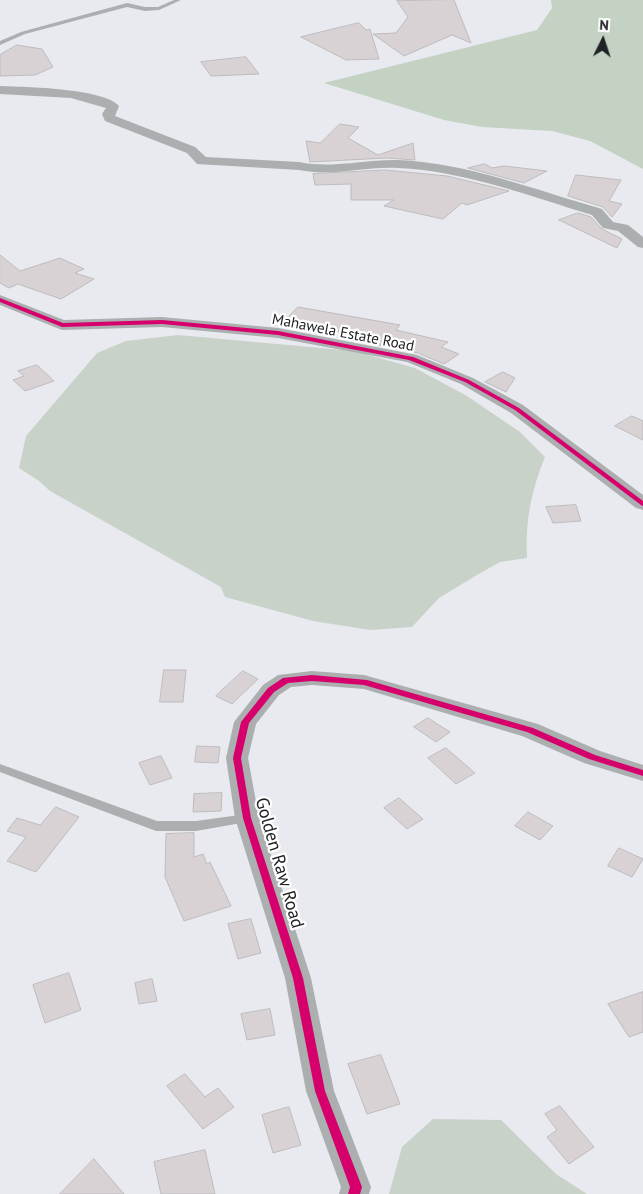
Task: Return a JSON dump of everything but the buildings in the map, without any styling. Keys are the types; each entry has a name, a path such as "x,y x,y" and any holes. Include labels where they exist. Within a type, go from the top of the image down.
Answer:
{"street":[{"path":"0,90 56,92 98,100 113,106 108,114 109,118 191,150 202,161 313,168 404,164 455,170 597,212 608,225 623,228 643,244"},
{"name":"Mahawela Estate Road","path":"0,300 62,326 172,323 278,334 411,358 467,381 518,409 643,504"},
{"name":"Golden Raw Road","path":"354,1194 356,1187 320,1091 298,978 247,818 237,758 245,722 271,690 286,680 312,678 364,682 530,730 592,757 643,773"}],"lane":[{"path":"0,43 23,32 127,5 146,9 159,8 178,0"},
{"path":"0,768 156,826 196,826 247,818"}],"shaded area":[{"path":"178,335 354,351 415,368 467,396 520,432 545,457 530,506 527,531 527,558 500,562 477,575 439,598 412,627 370,630 313,621 225,597 221,587 50,491 19,468 26,436 97,353 126,341"},
{"path":"433,1119 501,1120 556,1174 587,1194 389,1194 402,1147"}],"green space":[{"path":"551,0 643,0 643,169 590,141 552,131 482,127 444,120 324,83 537,30 552,8"}],"cycle path":[{"path":"0,300 62,325 162,322 278,333 411,358 467,381 517,409 643,504"},
{"path":"354,1194 356,1187 320,1091 298,978 247,818 237,758 245,722 271,690 286,680 312,678 364,682 530,730 592,757 643,773"}]}
